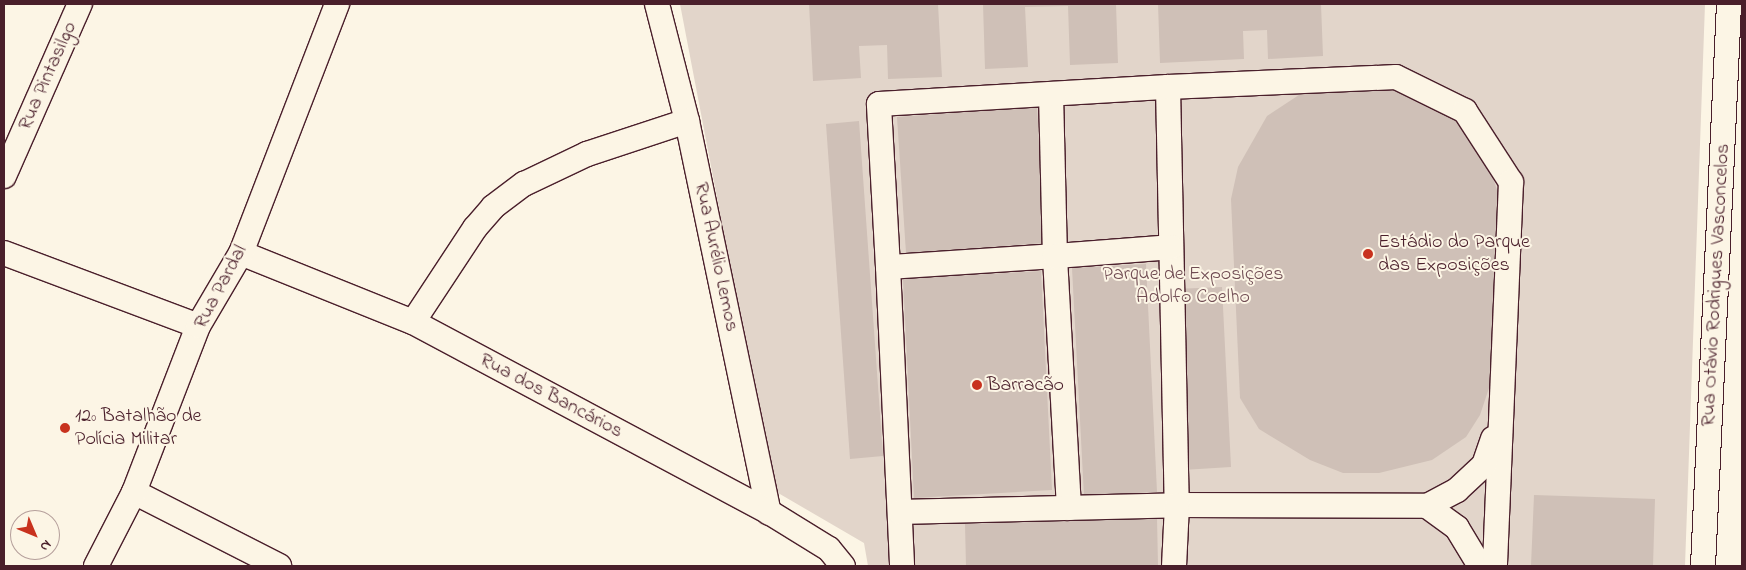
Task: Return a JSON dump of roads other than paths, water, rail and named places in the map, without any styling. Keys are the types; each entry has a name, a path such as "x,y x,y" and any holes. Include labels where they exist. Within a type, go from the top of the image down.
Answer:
{"street":[{"name":"Rua Pintasilgo","path":"4,176 80,4"},
{"name":"Rua Pardal","path":"96,566 134,492 198,326 242,253 337,4"},
{"name":"Rua Aurélio Lemos","path":"657,4 687,121 769,512"},
{"name":"Rua Otávio Rodrigues Vasconcelos","path":"1702,566 1729,4"},
{"path":"902,566 879,104 1168,87 1396,77 1465,111 1511,182 1494,566"},
{"path":"1168,87 1178,505 1174,566"},
{"path":"1050,94 1055,256 1070,508"},
{"path":"413,322 475,228 493,207 524,184 587,154 687,121"},
{"path":"888,267 1171,247"},
{"path":"4,253 198,326"},
{"name":"Rua dos Bancários","path":"242,253 413,322 769,512 829,549 843,566"},
{"path":"900,512 1178,505 1427,506 1457,490 1484,466 1499,423"},
{"path":"134,492 279,566"},
{"path":"1427,506 1457,528 1480,566"}],"place":[{"name":"Estádio do Parque das Exposições","path":"1368,254"},
{"name":"Barracão","path":"977,385"},
{"name":"12º Batalhão de Polícia Militar","path":"65,428"}],"park label":[{"name":"Parque de Exposições Adolfo Coelho","path":"1193,286"}]}
